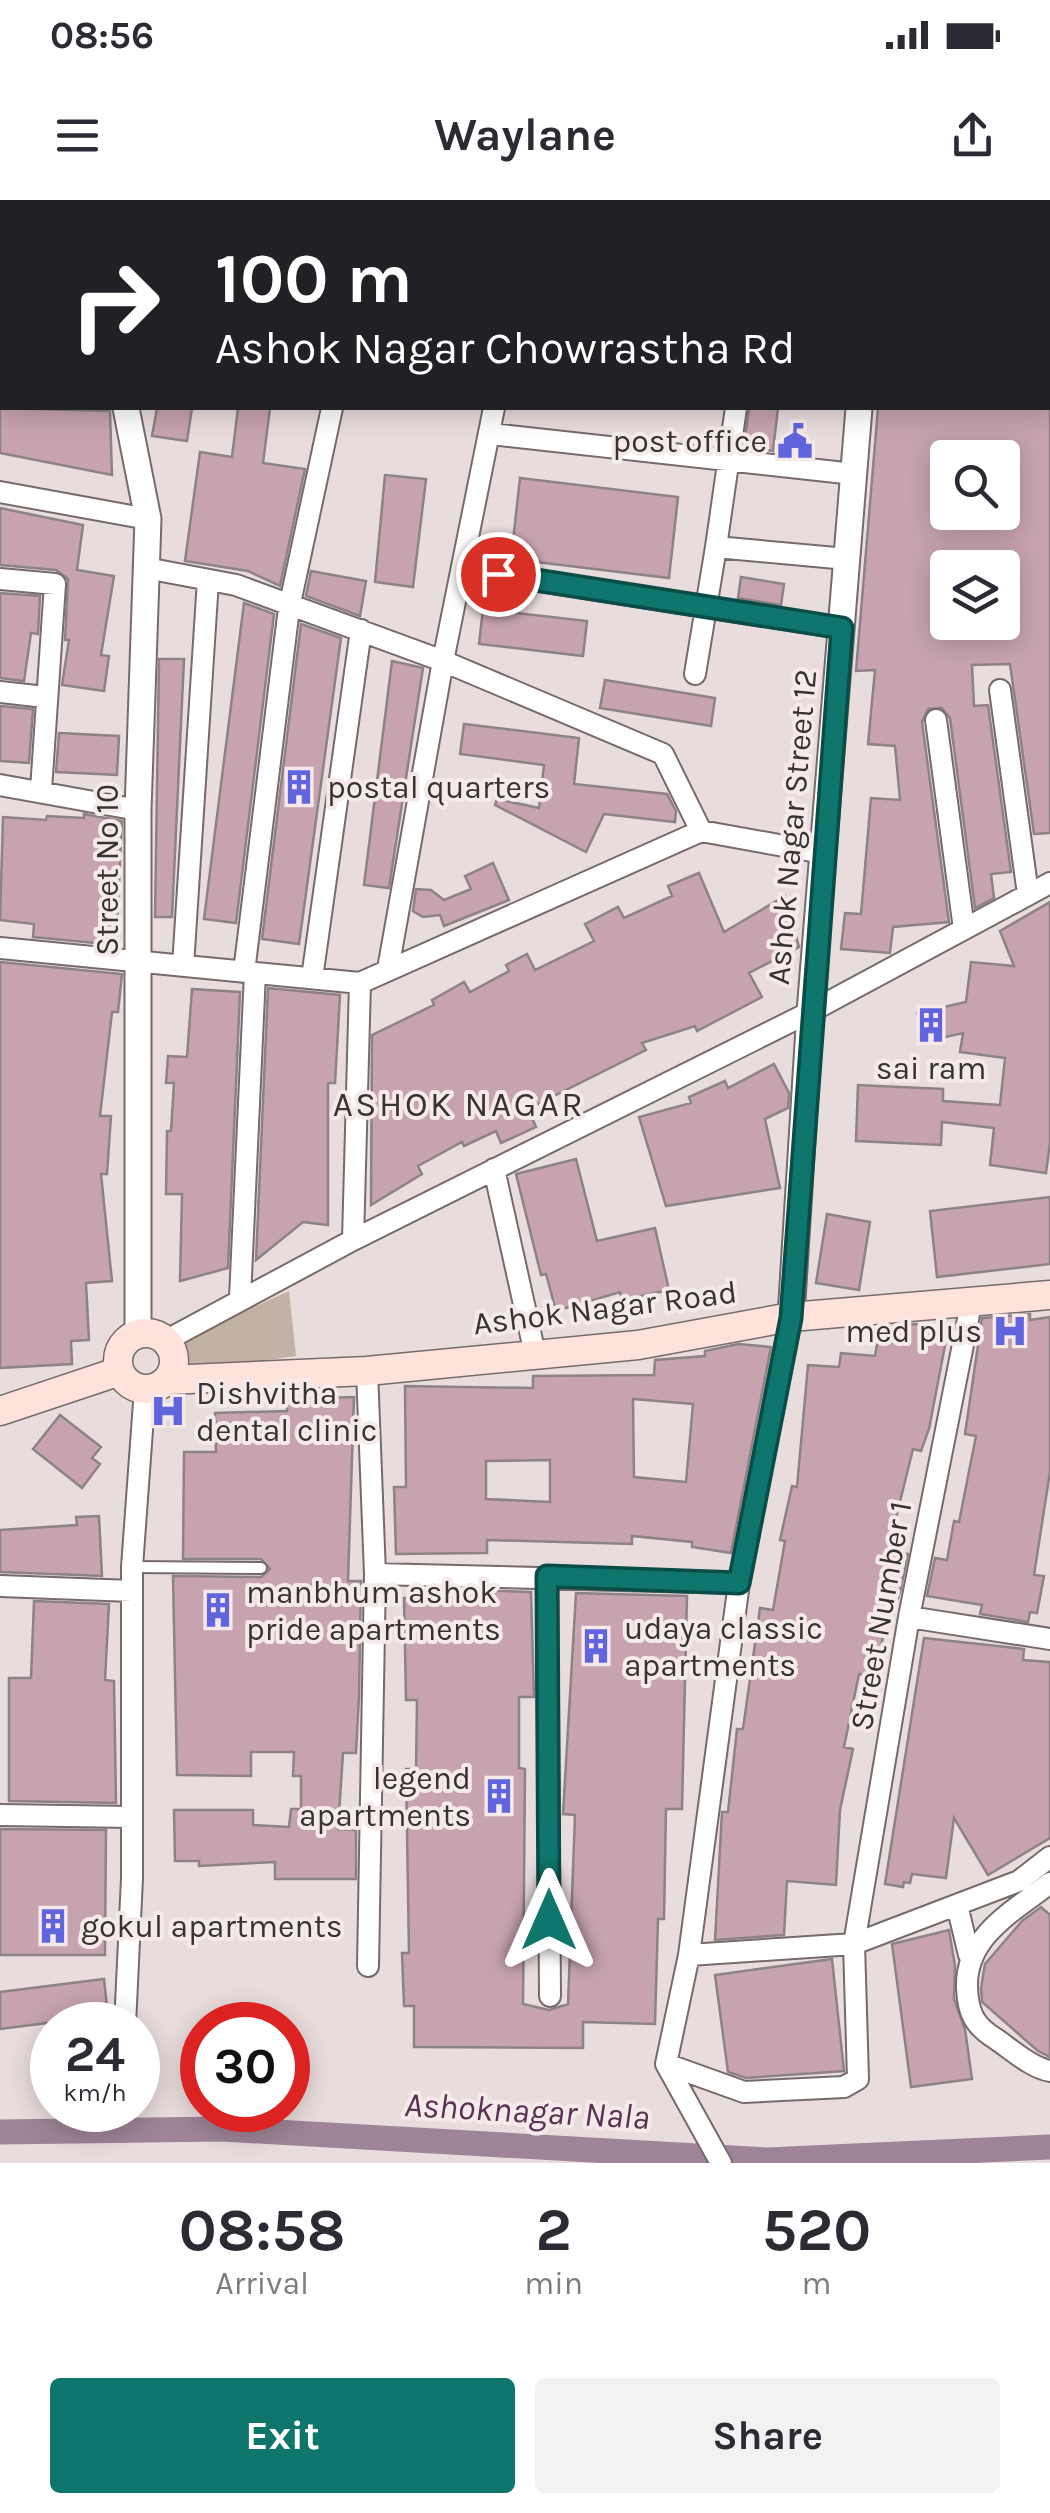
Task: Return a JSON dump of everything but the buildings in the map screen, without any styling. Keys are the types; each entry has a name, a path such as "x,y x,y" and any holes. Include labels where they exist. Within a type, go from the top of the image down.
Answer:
{"main road":[{"name":"Ashok Nagar Road","path":"156,1385 638,1345 791,1318 972,1299 1050,1296"},
{"path":"138,1334 166,1341 174,1367 156,1385 130,1384 120,1371 119,1354 138,1334"},
{"path":"0,1411 120,1371"}],"street":[{"name":"Street No 10","path":"126,410 148,519 138,810 138,1334"},
{"path":"240,1298 249,972 289,608 332,410"},
{"path":"388,969 443,661 494,410"},
{"path":"695,674 736,410"},
{"name":"Ashok Nagar Street 12","path":"791,1318 810,1012 859,410"},
{"path":"491,434 854,474"},
{"path":"0,492 148,519"},
{"path":"716,547 847,558"},
{"path":"146,568 236,584 289,608 443,661 664,754 700,831"},
{"path":"463,569 842,628"},
{"path":"0,579 55,584 41,790"},
{"path":"183,966 208,580"},
{"path":"312,978 360,630"},
{"path":"1000,690 1028,894"},
{"path":"0,692 45,697"},
{"path":"936,720 964,929"},
{"path":"0,785 138,810"},
{"path":"0,948 360,983 700,831 823,853"},
{"path":"166,1341 240,1298 810,1012 1050,883"},
{"path":"353,1240 360,983"},
{"path":"494,1169 535,1354"},
{"name":"Street Number 1","path":"666,2064 744,2092 844,2087 858,2079 854,1944 909,1617 972,1299"},
{"path":"721,2163 666,2064 689,1955 739,1583 791,1318"},
{"path":"367,1370 375,1574 368,1966"},
{"path":"126,2002 132,1818 132,1568 156,1385"},
{"path":"375,1574 739,1583"},
{"path":"547,1576 550,1996"},
{"path":"0,1586 132,1591"},
{"path":"909,1617 1050,1639"},
{"path":"0,1815 132,1818"},
{"path":"969,1955 1034,1887 1050,1857"},
{"path":"689,1955 854,1944 957,1905 1034,1887"},
{"path":"957,1905 969,1955 967,2006 977,2027 1050,2070"}],"lane":[{"path":"132,1568 262,1568"}],"shaded area":[{"path":"289,1291 296,1356 182,1372 184,1339"}],"waterway":[{"name":"Ashoknagar Nala","path":"0,2132 223,2129 767,2160 1050,2147"}],"place":[{"name":"post office","path":"795,441"},
{"name":"postal quarters","path":"299,787"},
{"name":"sai ram","path":"931,1025"},
{"name":"med plus","path":"1010,1331"},
{"name":"Dishvitha dental clinic","path":"168,1411"},
{"name":"manbhum ashok pride apartments","path":"218,1610"},
{"name":"udaya classic apartments","path":"596,1646"},
{"name":"legend apartments","path":"499,1796"},
{"name":"gokul apartments","path":"53,1926"}],"district":[{"name":"ASHOK NAGAR","path":"459,1104"}],"route":[{"path":"498,574 842,628 810,1012 791,1318 739,1583 547,1576 549,1920"}]}
